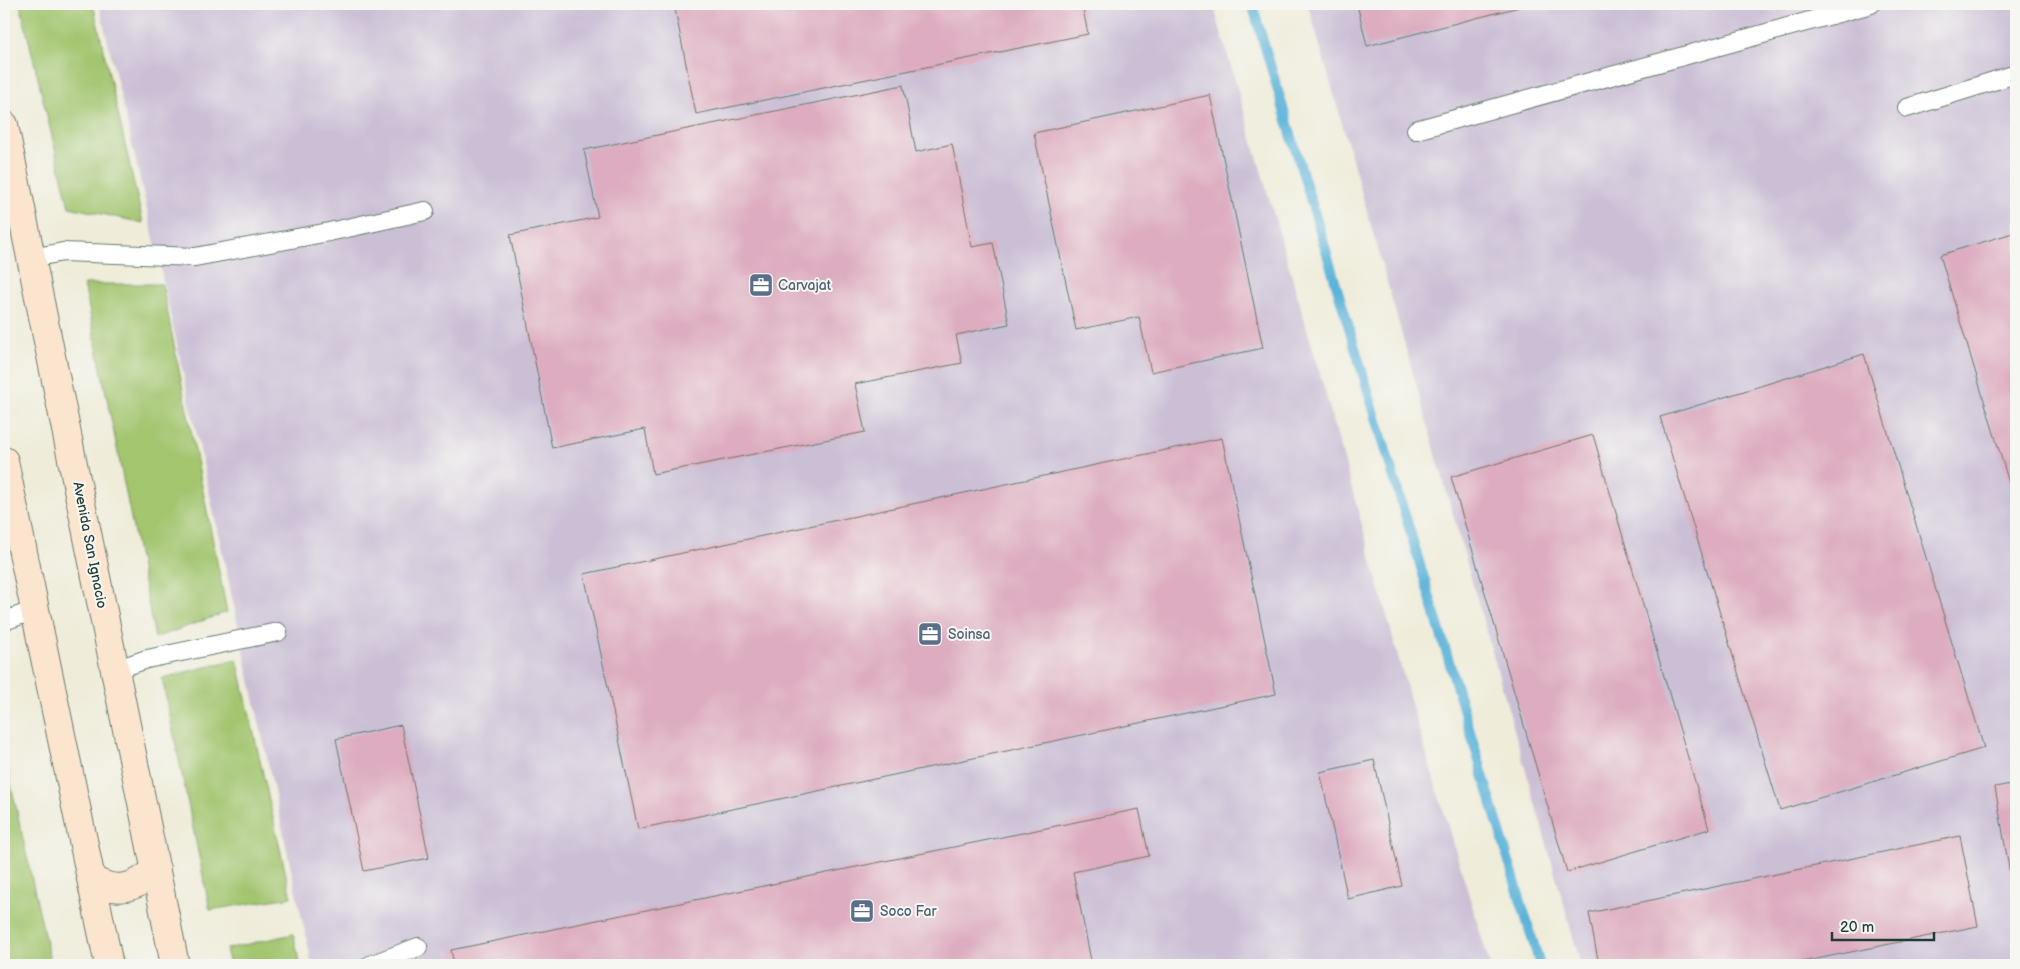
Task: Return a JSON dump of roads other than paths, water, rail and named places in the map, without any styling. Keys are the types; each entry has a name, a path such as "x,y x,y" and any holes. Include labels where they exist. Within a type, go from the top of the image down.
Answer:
{"main road":[{"name":"Avenida San Ignacio","path":"4,125 175,965"},
{"path":"4,461 109,965"},
{"path":"91,880 100,885 110,887 133,886 156,869"}],"lane":[{"path":"1416,130 1871,4"},
{"path":"1907,108 2016,74"},
{"path":"32,258 63,252 195,257 329,232 425,211"},
{"path":"4,621 35,610"},
{"path":"115,670 147,659 278,632"},
{"path":"372,965 418,947"}],"waterway":[{"path":"1252,4 1540,965"}],"place":[{"name":"Carvajat","path":"761,285"},
{"name":"Soinsa","path":"930,634"},
{"name":"Soco Far","path":"862,911"}]}
